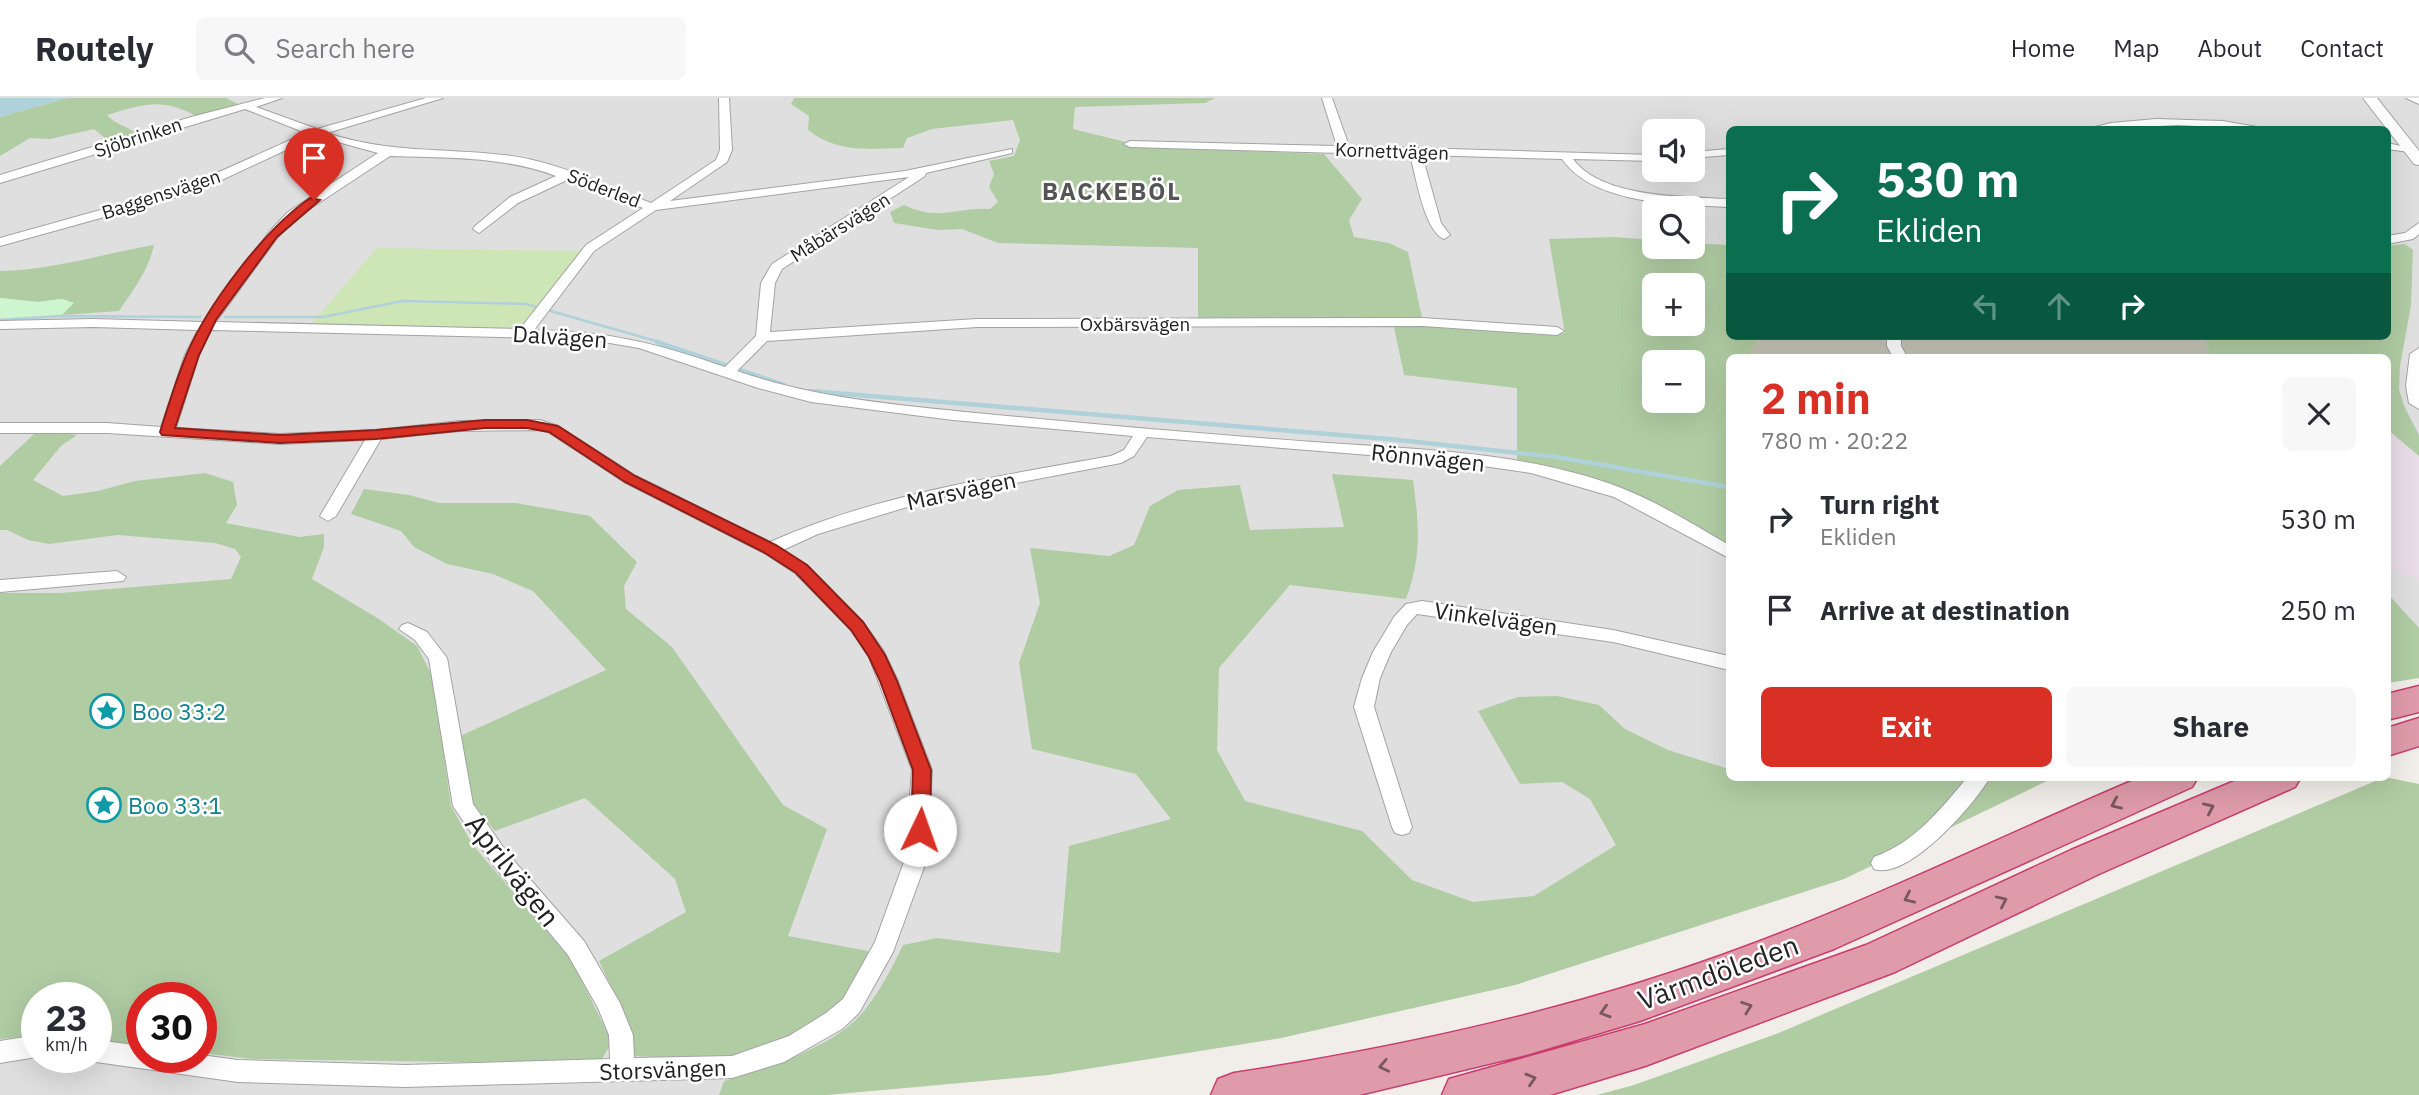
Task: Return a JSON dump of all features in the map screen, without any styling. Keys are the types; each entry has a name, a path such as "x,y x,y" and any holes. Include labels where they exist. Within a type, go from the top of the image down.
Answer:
{"highway":[{"path":"2391,707 2419,699"},
{"path":"2391,741 2419,732"},
{"name":"Värmdöleden","path":"1234,1095 1281,1088 1475,1047 1589,1017 1698,982 1882,911 2170,781"},
{"name":"Värmdöleden","path":"1465,1095 1515,1084 1644,1045 1880,959 2085,862 2273,781"}],"street":[{"name":"Sjöbrinken","path":"0,178 160,129 277,98"},
{"name":"Baggensvägen","path":"0,242 194,188 315,133 438,98"},
{"path":"525,332 590,248 721,162 726,150 724,98"},
{"path":"1327,98 1344,149"},
{"path":"2370,98 2414,155"},
{"path":"2411,98 2419,101"},
{"name":"Söderled","path":"246,106 315,133 388,152 504,158 546,167 652,207 855,182 1007,151"},
{"path":"2112,126 2172,121 2226,126"},
{"name":"Kornettvägen","path":"1130,144 1642,158"},
{"path":"2391,147 2414,155"},
{"path":"167,432 192,355 207,325 260,251 285,221 388,152"},
{"path":"1415,152 1434,223 1444,235"},
{"path":"1705,154 1726,152"},
{"path":"1566,157 1570,166 1578,173 1609,187 1660,198 1726,203"},
{"name":"Måbärsvägen","path":"763,337 768,283 777,267 929,169"},
{"path":"479,229 514,200 567,174"},
{"path":"2391,239 2409,236 2419,227"},
{"name":"Oxbärsvägen","path":"763,337 977,323 1423,322 1557,331"},
{"name":"Dalvägen","path":"0,326 93,323 586,335 629,342 790,394 833,401 1110,428"},
{"path":"727,373 763,337"},
{"path":"2419,354 2415,386 2419,403"},
{"name":"Storsvängen","path":"0,428 107,428 280,439 376,435 485,424 527,424 553,429 630,479 770,549 802,569 857,626 877,655 906,722 922,770 922,807 916,859 875,966 850,1006 834,1021 776,1054 732,1068 405,1076 238,1072 112,1053"},
{"name":"Rönnvägen","path":"1110,428 1461,460 1550,473 1604,487 1633,499 1726,550"},
{"name":"Marsvägen","path":"770,549 812,530 935,493 1115,460 1129,453 1144,431"},
{"path":"328,516 376,435"},
{"path":"0,586 117,578"},
{"name":"Vinkelvägen","path":"1402,827 1364,707 1382,652 1400,621 1412,608 1422,607 1613,636 1726,662"},
{"name":"Aprilvägen","path":"408,628 421,636 438,657 463,806 501,860 576,948 608,1003 621,1035 622,1069"},
{"path":"1882,863 1897,859 1916,846 1976,781"},
{"path":"0,1052 21,1049"}],"shaded area":[{"path":"67,98 2419,98 2419,678 2391,682 2391,354 1726,354 1726,781 2047,781 1844,879 1515,985 1281,1038 1048,1075 827,1095 0,1095 0,117"},
{"path":"1757,340 2204,340 2211,354 1750,354"},
{"path":"2391,432 2419,456 2419,579 2391,569"}],"green space":[{"path":"67,98 226,98 240,105 198,117 175,107 144,105 107,115 137,134 111,143 94,129 50,139 30,138 0,156 0,117"},
{"path":"794,98 1215,98 1205,103 1075,107 1073,129 1146,147 1324,154 1362,199 1349,220 1354,237 1389,243 1408,252 1422,318 1198,321 1198,248 998,243 962,229 938,230 894,223 890,212 904,205 928,213 990,209 998,202 989,187 994,174 989,161 1014,156 1020,140 1013,120 932,129 907,138 903,148 853,148 830,143 808,130 809,116 791,104"},
{"path":"1549,239 1642,239 1642,259 1705,259 1705,244 1726,245 1726,340 1757,340 1750,354 1726,354 1726,546 1649,502 1517,462 1517,388 1404,375 1394,327 1431,326 1565,333"},
{"path":"2405,244 2413,250 2411,305 2400,366 2399,389 2404,406 2419,435 2419,456 2391,432 2391,354 2211,354 2204,340 2391,340 2391,246"},
{"path":"154,245 144,272 119,311 62,315 73,303 62,299 38,302 0,298 0,271 58,265"},
{"path":"377,248 582,251 521,330 309,326"},
{"path":"0,298 38,302 62,299 74,303 62,315 0,318"},
{"path":"58,432 77,435 61,446 33,480 63,496 98,491 135,481 205,473 233,482 237,505 226,523 299,537 324,534 324,547 312,579 379,619 417,646 433,678 451,806 472,844 572,961 612,1042 599,1064 253,1059 217,1055 217,982 126,982 126,1044 112,1043 112,982 21,982 21,1037 0,1039 0,593 61,593 231,579 241,557 235,549 215,543 118,535 49,544 0,530 0,466 34,434"},
{"path":"1332,474 1413,480 1418,540 1415,568 1406,599 1290,585 1219,668 1217,750 1245,801 1362,831 1412,880 1473,902 1534,896 1616,845 1590,799 1562,782 1520,784 1478,711 1518,697 1557,696 1599,705 1625,729 1668,750 1726,768 1726,781 2047,781 1844,879 1515,985 1281,1038 1048,1075 827,1095 719,1095 724,1081 799,1055 851,1024 875,995 903,945 937,938 1060,953 1069,846 1171,819 1136,774 1032,749 1019,663 1040,603 1030,548 1109,556 1134,545 1150,506 1178,490 1240,485 1250,530 1344,527"},
{"path":"364,489 409,495 439,503 516,503 590,516 637,562 624,586 626,609 672,647 783,805 827,829 788,936 868,951 851,992 830,1013 786,1044 731,1060 633,1056 627,1020 599,961 686,912 675,879 585,798 495,831 472,803 460,736 606,670 533,591 493,574 447,564 414,547 401,531 351,514"},
{"path":"2391,597 2419,628 2419,678 2391,682"},
{"path":"2391,778 2419,784 2419,1095 1597,1095 1634,1085 1776,1034 2376,781 2391,781"}],"water":[{"path":"0,98 67,98 0,117"}],"waterway":[{"path":"225,317 323,317 402,301 526,304 663,343"},
{"path":"0,320 61,316 200,317"},
{"path":"657,342 784,385"},
{"path":"810,391 1389,439 1557,457 1726,486"}],"place":[{"name":"Boo 33:2","path":"107,711"},
{"name":"Boo 33:1","path":"104,805"}],"district":[{"name":"BACKEBÖL","path":"1112,191"}],"route":[{"path":"314,200 285,221 210,320 192,355 167,432 280,439 376,435 485,424 527,424 553,429 630,479 770,549 802,569 857,626 877,655 889,681 922,770 920,830"}]}
